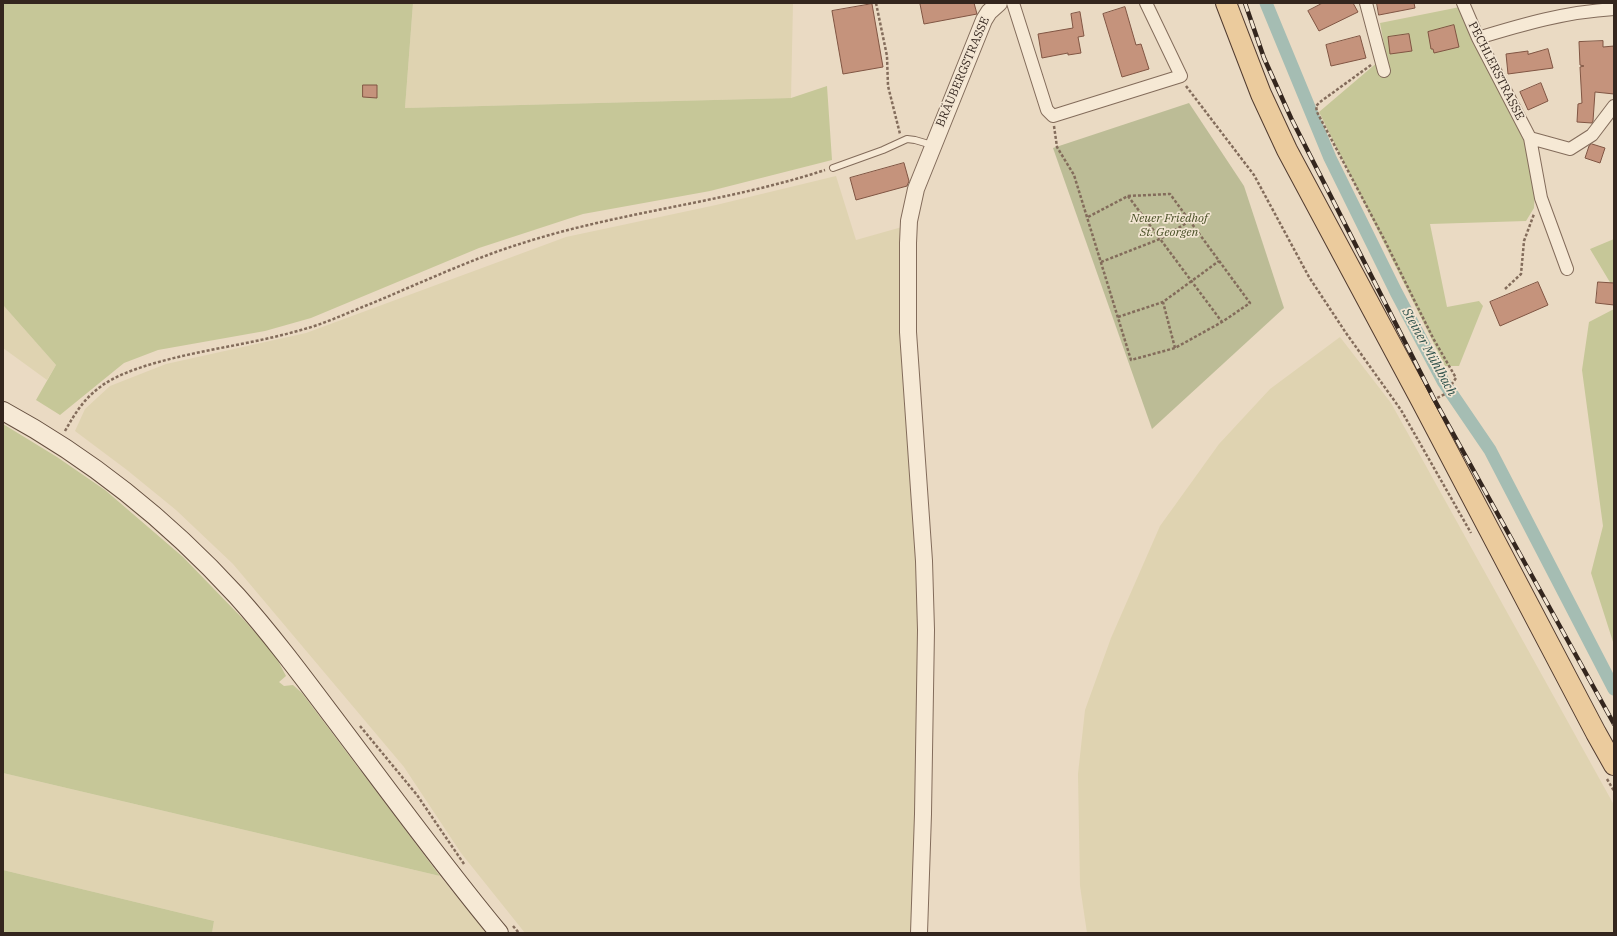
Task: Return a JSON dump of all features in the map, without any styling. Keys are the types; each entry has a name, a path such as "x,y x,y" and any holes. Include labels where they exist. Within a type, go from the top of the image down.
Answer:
{"main road":[{"path":"1226,3 1261,94 1287,150 1596,733 1610,771"},
{"path":"3,411 57,443 137,501 187,546 236,596 283,651 462,888 499,933"}],"street":[{"path":"1013,3 1047,110 1053,116 1181,76 1146,3"},
{"path":"1366,3 1384,71"},
{"name":"PECHLERSTRASSE","path":"1463,3 1478,38 1530,138 1540,198 1566,269"},
{"name":"BRÄUBERGSTRASSE","path":"919,933 923,814 926,630 922,516 910,379 907,264 909,221 916,189 932,145 984,20 995,4"},
{"path":"1478,38 1545,18 1584,11 1614,9"},
{"path":"1530,138 1570,149 1592,135 1614,106"}],"lane":[{"path":"833,168 883,150 901,141 915,140 932,145"}],"path":[{"path":"876,3 887,56 888,86 901,141"},
{"path":"1380,58 1316,106 1317,112 1384,239 1433,338 1456,378 1445,394 1434,399"},
{"path":"1181,76 1183,82 1254,175 1309,277 1346,333 1401,410 1471,533"},
{"path":"1053,116 1057,147 1074,175 1131,360 1175,348 1222,322 1250,303 1170,194 1128,196 1088,217"},
{"path":"57,443 79,407 94,391 112,378 137,369 168,359 301,330 341,316 524,242 577,227 732,196 803,178 833,168"},
{"path":"1128,196 1222,322"},
{"path":"1505,289 1520,274 1524,241 1540,198"},
{"path":"1101,262 1160,239 1190,221"},
{"path":"1118,317 1163,302 1219,261"},
{"path":"1163,302 1175,348"},
{"path":"1610,771 1614,791"}],"shaded area":[{"path":"413,3 793,3 791,98 405,108"},
{"path":"836,176 856,240 902,227 919,626 912,933 525,933 461,853 404,767 233,564 176,510 127,470 75,431 85,409 110,386 166,364 306,333 566,237 716,205"},
{"path":"3,305 56,365 47,380 3,348"},
{"path":"1340,337 1391,403 1614,805 1614,933 1087,933 1080,886 1078,774 1085,710 1111,638 1160,526 1219,444 1270,389"},
{"path":"3,773 440,876 486,933 212,933 214,921 3,870"}],"green space":[{"path":"3,3 413,3 405,108 791,98 827,86 832,160 710,191 583,214 479,248 311,318 265,331 158,350 124,363 60,415 36,400 56,365 3,305"},
{"path":"1460,7 1526,139 1535,187 1534,208 1526,221 1430,224 1447,307 1479,301 1483,306 1459,366 1445,366 1319,112 1386,55 1380,23"},
{"name":"Neuer Friedhof St. Georgen","path":"1189,103 1244,186 1284,308 1152,429 1053,148"},
{"path":"1614,239 1614,289 1590,249"},
{"path":"1614,309 1614,645 1591,573 1603,526 1582,370 1589,322"},
{"path":"3,424 57,457 105,490 183,557 244,620 275,655 286,676 279,682 284,686 293,685 302,693 440,876 3,773"},
{"path":"3,870 214,921 212,933 3,933"}],"building":[{"path":"974,3 977,14 924,24 920,4"},
{"path":"1323,3 1353,3 1358,12 1319,31 1308,11"},
{"path":"1377,3 1414,3 1415,8 1379,15"},
{"path":"872,4 883,67 843,74 832,11"},
{"path":"1125,7 1136,45 1141,44 1149,69 1122,77 1103,14"},
{"path":"1080,12 1084,36 1078,37 1081,53 1068,55 1068,53 1042,58 1038,34 1073,28 1071,14"},
{"path":"1454,25 1459,47 1434,53 1433,49 1431,49 1428,32"},
{"path":"1409,34 1412,51 1390,54 1388,37"},
{"path":"1360,36 1366,58 1331,66 1326,45"},
{"path":"1603,41 1603,47 1614,46 1614,94 1595,92 1592,123 1577,122 1578,104 1582,103 1580,67 1584,66 1580,65 1579,42"},
{"path":"1548,49 1553,68 1508,74 1506,54 1528,51 1528,54"},
{"path":"1541,83 1548,101 1528,110 1520,92"},
{"path":"363,85 377,85 377,98 363,97"},
{"path":"1592,144 1605,148 1600,163 1585,158 1589,146"},
{"path":"904,163 909,181 907,186 856,200 850,178"},
{"path":"1538,282 1548,305 1500,326 1490,302"},
{"path":"1598,282 1614,283 1614,305 1596,303"}],"waterway":[{"name":"Steiner Mühlbach","path":"1266,3 1330,158 1396,292 1443,381 1490,450 1614,689"}],"railway":[{"path":"1245,3 1264,58 1291,118 1434,399 1614,724"}]}
